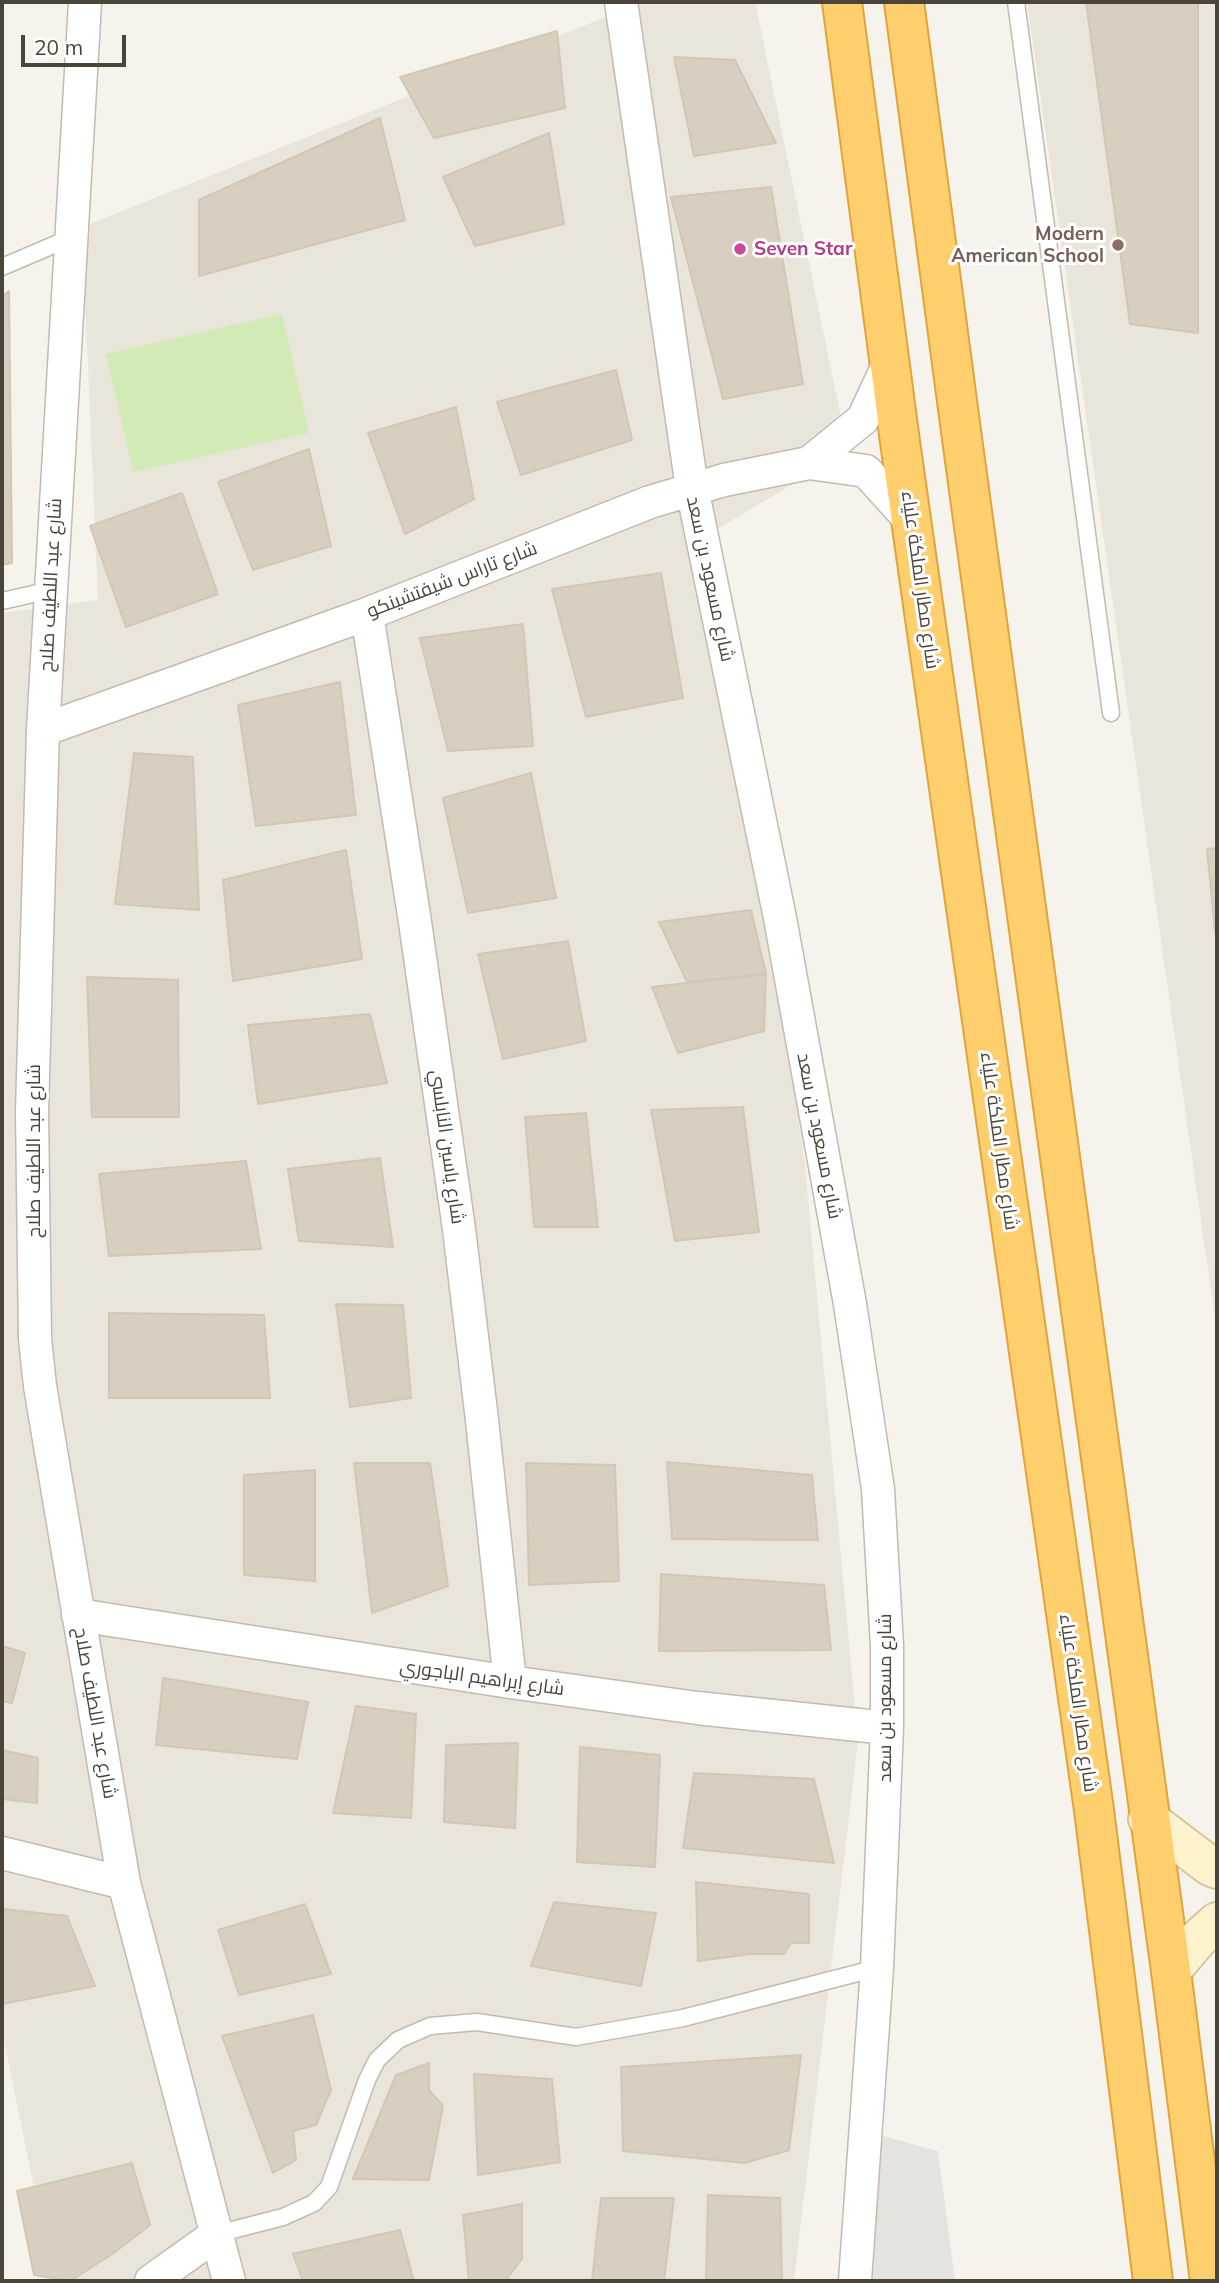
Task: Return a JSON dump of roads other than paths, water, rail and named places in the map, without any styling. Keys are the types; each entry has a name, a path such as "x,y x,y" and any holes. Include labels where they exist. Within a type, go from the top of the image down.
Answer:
{"highway":[{"name":"شارع مطار الملكة علياء","path":"842,2 912,522 1094,1810 1153,2281"},
{"path":"904,2 1171,1971 1210,2281"}],"street":[{"name":"شارع عبد اللطيف صلاح","path":"85,2 43,730 32,1111 35,1338 40,1385 124,1883 229,2281"},
{"name":"شارع مسعود بن سعد","path":"621,2 692,488 780,918 867,1405 878,1489 887,1646 887,1728 877,1968 855,2281"},
{"path":"809,463 863,419 890,361"},
{"name":"شارع تاراس شيفتشينكو","path":"43,730 368,614 650,502 692,488 809,463 866,471 912,522"},
{"name":"شارع ياسين النابلسي","path":"368,614 459,1229 484,1432 510,1682"},
{"name":"شارع إبراهيم الباجوري","path":"78,1615 510,1682 697,1708 887,1728"},
{"path":"1149,1819 1210,1866 1217,1868"},
{"path":"2,1853 124,1883"},
{"path":"1171,1971 1198,1939 1217,1922"},
{"path":"151,2281 217,2234"}],"lane":[{"path":"1017,2 1111,713"},
{"path":"2,267 70,238"},
{"path":"2,601 51,590"},
{"path":"217,2234 283,2217 314,2203 329,2187 367,2080 377,2060 398,2040 430,2026 477,2022 576,2037 682,2018 877,1968"}],"place":[{"name":"Modern American School","path":"1118,245"},
{"name":"Seven Star","path":"740,249"}]}
